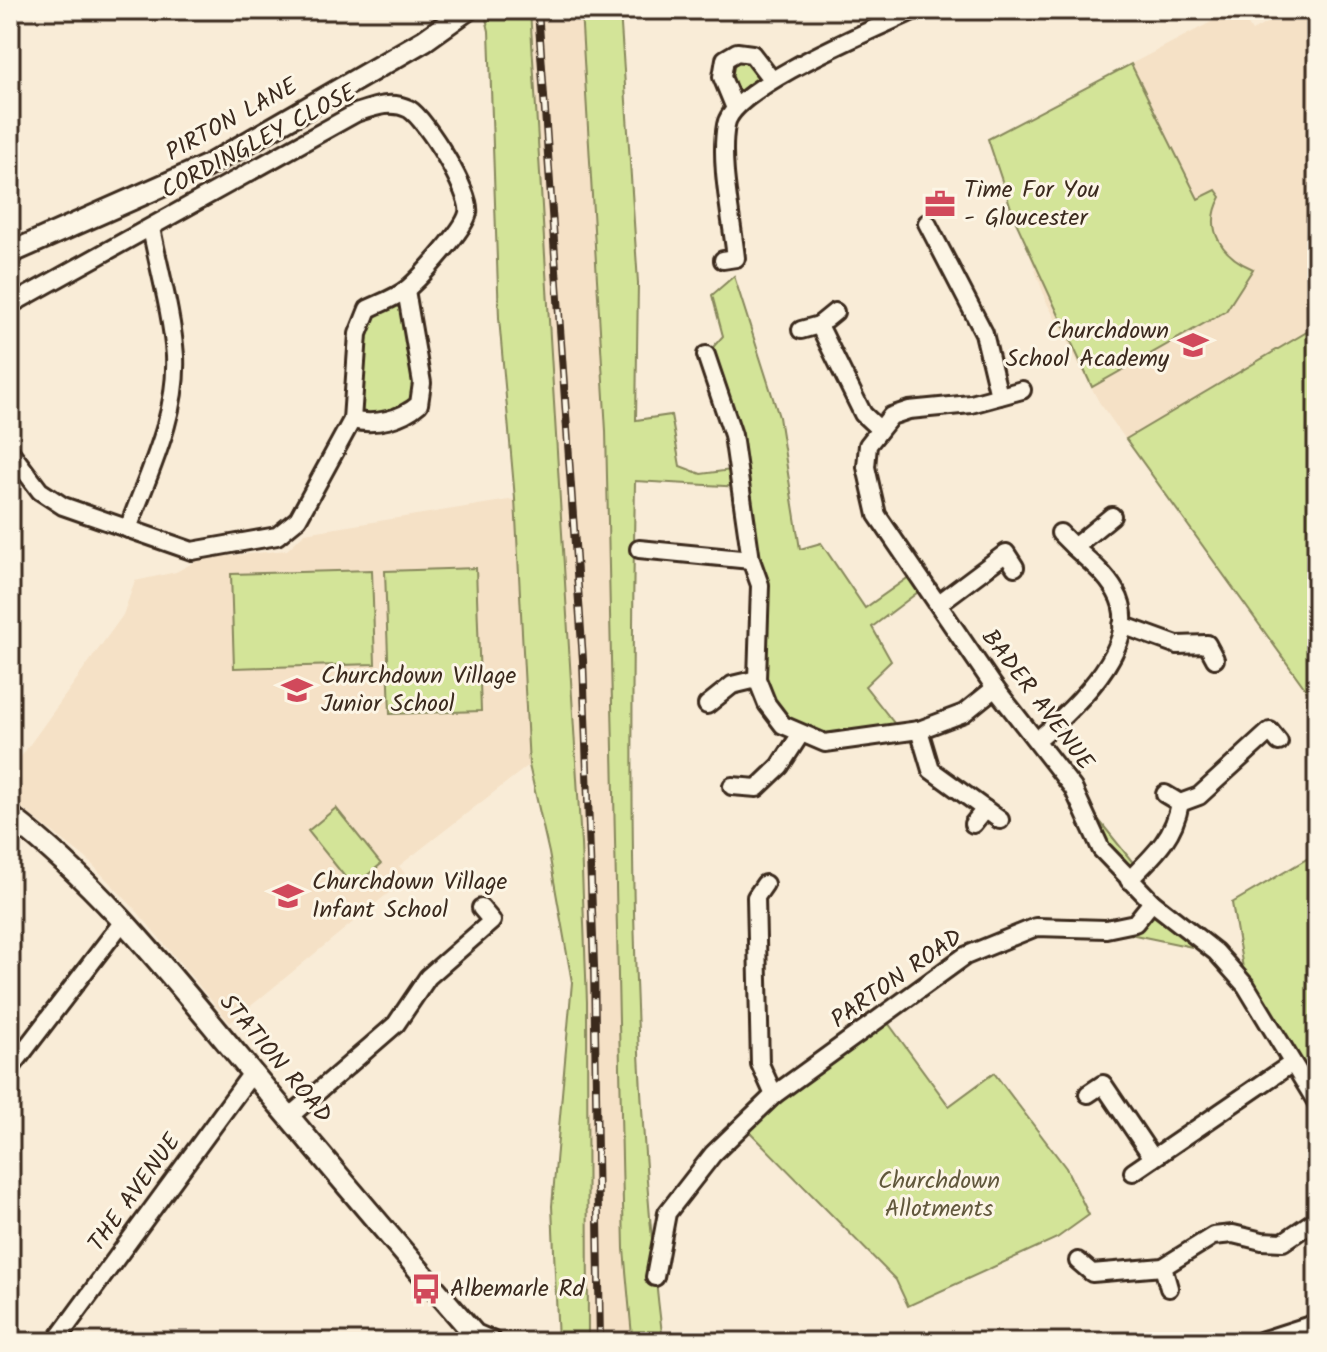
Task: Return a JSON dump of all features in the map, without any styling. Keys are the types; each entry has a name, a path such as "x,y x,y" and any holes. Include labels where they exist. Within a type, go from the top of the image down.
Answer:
{"street":[{"name":"PIRTON LANE","path":"10,253 207,166 425,40 467,10"},
{"path":"723,260 736,258 725,142 726,122 734,106 772,80 915,10"},
{"path":"734,106 722,77 725,59 737,52 752,54 772,80"},
{"name":"CORDINGLEY CLOSE","path":"10,305 356,113 385,104 407,108 423,119 466,195 468,212 461,227 406,290 368,309 358,334 352,420 298,519 277,536 192,551 63,506 40,491 10,451"},
{"path":"927,223 984,333 999,396"},
{"name":"CORDINGLEY CLOSE","path":"128,529 167,421 173,387 175,355 151,228"},
{"path":"352,420 366,424 407,414 419,404 422,383 406,290"},
{"path":"801,330 819,325 835,312"},
{"path":"819,325 863,414 878,428 891,416 909,410 971,404 1022,390"},
{"path":"706,355 733,435 751,560 760,585 757,679 767,704 783,725 800,735 825,743 919,730 964,713 995,688"},
{"name":"BADER AVENUE","path":"878,428 868,445 866,467 877,515 995,688 1073,788 1101,849 1152,902"},
{"path":"1074,547 1112,516"},
{"path":"1037,740 1078,705 1114,651 1122,625 1120,601 1107,578 1060,533"},
{"path":"639,549 751,560"},
{"path":"938,604 1006,553 1015,567"},
{"path":"1122,625 1177,645 1209,645"},
{"path":"707,705 732,685 757,679"},
{"path":"919,730 931,770 1000,820"},
{"path":"1129,880 1166,843 1173,799 1199,796 1270,731 1279,742"},
{"path":"732,786 757,788 780,766 800,735"},
{"path":"973,824 985,809"},
{"name":"STATION ROAD","path":"10,816 43,841 124,920 479,1340"},
{"path":"765,884 756,897 760,1064 774,1095"},
{"path":"1152,902 1216,952 1246,986 1317,1103"},
{"name":"PARTON ROAD","path":"655,1277 667,1213 713,1154 774,1095 965,956 1036,927 1106,929 1135,923 1152,902"},
{"path":"290,1116 396,1024 428,977 492,921 481,908"},
{"path":"10,1069 124,920"},
{"path":"1133,1172 1291,1064"},
{"name":"THE AVENUE","path":"55,1342 252,1073"},
{"path":"1088,1094 1103,1084 1153,1158"},
{"path":"1092,1273 1163,1267 1213,1236 1233,1234 1283,1242 1317,1219"},
{"path":"1078,1261 1092,1273 1101,1290"},
{"path":"1163,1267 1169,1288"},
{"path":"1264,1342 1317,1325"}],"shaded area":[{"path":"530,10 581,10 606,431 624,1249 635,1342 588,1342 587,1002 581,844"},
{"name":"Churchdown School Academy","path":"1239,10 1252,31 1290,10 1317,10 1317,707 1099,402 1047,303 988,139"},
{"name":"Churchdown Village Junior School","path":"515,499 529,765 399,866 408,877 230,1023 135,909 85,857 10,799 10,772 123,615 135,581 176,572 200,559 287,550 305,533"}],"green space":[{"path":"484,10 530,10 581,844 587,1002 588,1342 558,1342 552,1206 572,982 549,853 529,765 515,499 499,318 489,31"},
{"path":"581,10 620,10 638,283 636,420 671,415 680,466 701,474 739,469 706,355 723,336 712,295 734,276 779,417 800,549 821,543 865,608 916,572 926,586 872,627 891,661 865,686 901,732 849,739 800,735 757,679 760,585 742,487 635,481 632,804 637,1020 643,1128 663,1342 635,1342 632,1336 624,1249 606,431"},
{"path":"737,52 772,80 734,106 725,59"},
{"path":"1131,64 1198,199 1216,190 1221,197 1214,220 1219,240 1232,257 1253,269 1226,311 1092,387 1015,220 988,139"},
{"path":"406,290 422,383 407,414 352,420 368,309"},
{"path":"1317,326 1317,705 1126,439"},
{"path":"476,568 481,711 390,714 385,571"},
{"path":"372,570 375,664 234,668 231,574"},
{"path":"1073,788 1139,870 1129,880"},
{"path":"336,808 381,864 353,887 308,831"},
{"path":"1317,853 1317,1103 1246,986 1232,903"},
{"path":"1152,902 1216,952 1106,929 1135,923"},
{"name":"Churchdown Allotments","path":"883,1016 949,1106 994,1073 1066,1168 1089,1215 1057,1238 908,1306 896,1280 743,1125"}],"railway":[{"path":"538,10 583,660 594,966 600,1342"}],"place":[{"name":"Time For You - Gloucester","path":"940,204"},
{"name":"Churchdown School Academy","path":"1193,345"},
{"name":"Churchdown Village Junior School","path":"297,690"},
{"name":"Churchdown Village Infant School","path":"288,896"},
{"name":"Albemarle Rd","path":"426,1289"}]}
